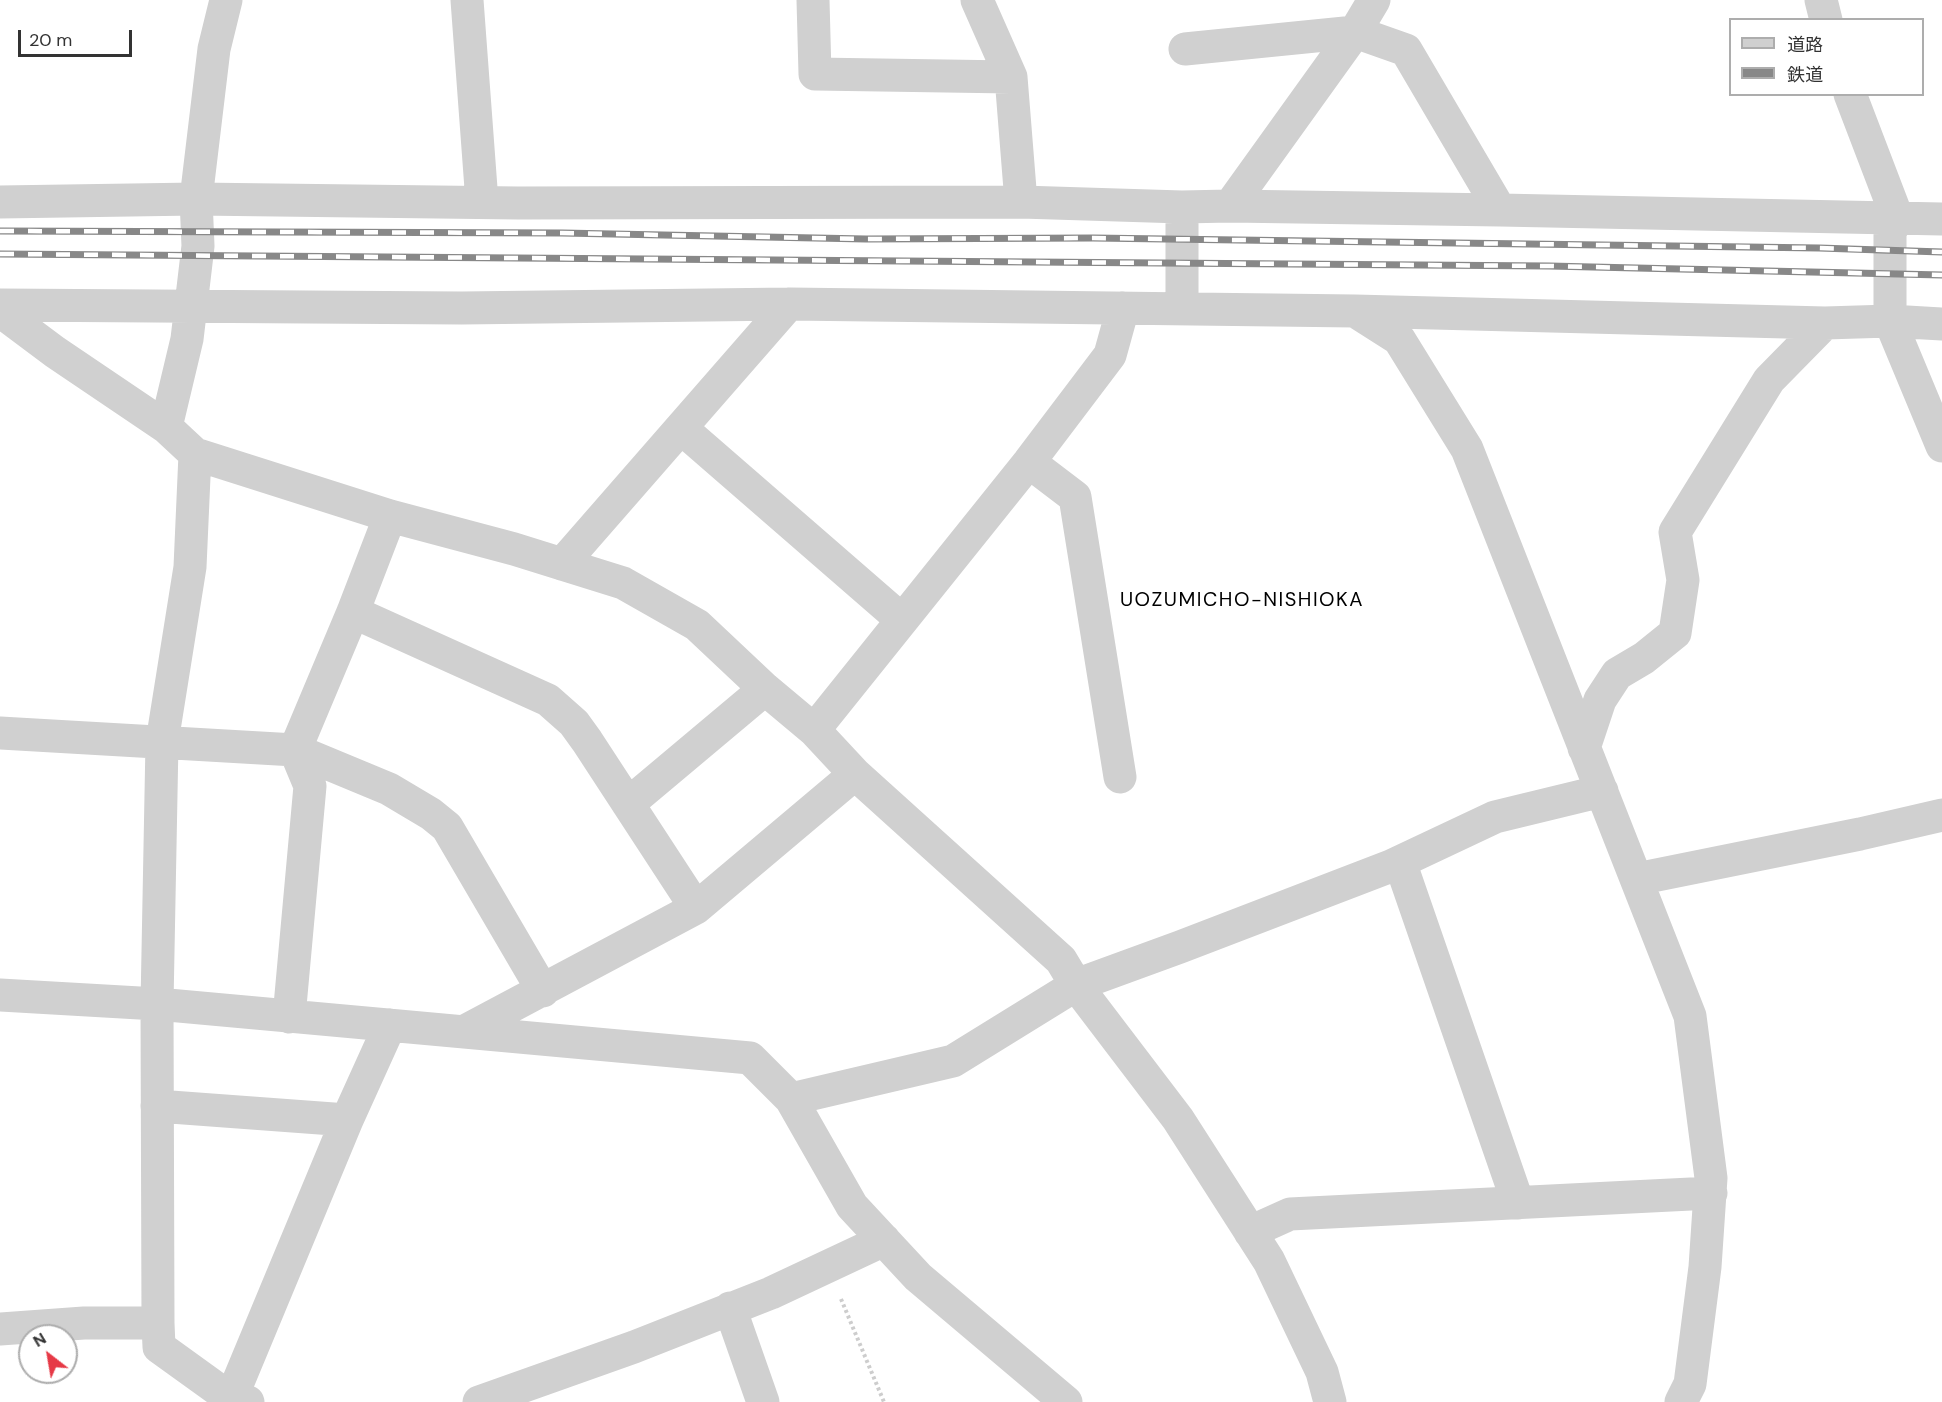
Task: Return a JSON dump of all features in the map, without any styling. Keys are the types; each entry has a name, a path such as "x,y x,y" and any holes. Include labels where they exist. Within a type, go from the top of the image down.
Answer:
{"street":[{"path":"166,427 187,339 198,246 196,199 214,49 226,0"},
{"path":"467,0 482,202"},
{"path":"813,0 815,74 1011,77"},
{"path":"977,0 1011,77 1021,202"},
{"path":"1230,206 1356,32 1374,0"},
{"path":"1821,0 1826,18"},
{"path":"1185,48 1356,32 1406,50 1500,210"},
{"path":"1851,96 1897,217 1890,233 1890,321 1942,446"},
{"path":"0,202 196,199 482,202 1021,202 1182,207 1500,210 1942,219"},
{"path":"1182,207 1182,309"},
{"path":"562,564 789,304"},
{"path":"0,305 462,308 789,304 1355,311 1825,322 1890,321 1942,324"},
{"path":"814,730 1029,462 1110,355 1124,308"},
{"path":"0,311 166,427 195,454 390,516 514,549 623,583 697,625 765,689 814,730 855,774 1061,960 1076,985 1179,1119 1269,1261 1322,1372 1330,1402"},
{"path":"1355,311 1399,339 1467,449 1690,1016 1711,1193 1690,1384 1681,1402"},
{"path":"1584,748 1600,700 1617,674 1644,658 1675,633 1683,580 1675,532 1769,380 1825,322"},
{"path":"681,428 902,621"},
{"path":"195,454 190,567 162,742 157,1004 159,1347 236,1401 347,1120 390,1025"},
{"path":"1029,462 1074,497 1120,777"},
{"path":"290,1017 310,786 295,750 353,612 390,516"},
{"path":"353,612 548,700 574,723 696,908"},
{"path":"628,804 765,689"},
{"path":"0,733 295,750 389,789 431,814 447,827 543,991"},
{"path":"463,1032 696,908 855,774"},
{"path":"790,1099 953,1061 1076,985 1180,948 1400,862 1495,817 1602,791"},
{"path":"1637,879 1942,815"},
{"path":"1400,862 1518,1203"},
{"path":"0,995 157,1004 750,1058 790,1099 852,1206 918,1276 1066,1402"},
{"path":"157,1106 347,1120"},
{"path":"1250,1232 1290,1214 1711,1193"},
{"path":"479,1402 634,1347 771,1293 884,1240"},
{"path":"730,1308 763,1402"},
{"path":"0,1329 84,1323 158,1323"}],"path":[{"path":"828,1268 884,1402"}],"railway":[{"path":"0,231 562,233 866,239 1093,238 1819,248 1942,252"},
{"path":"0,254 1549,266 1942,275"}],"district":[{"name":"UOZUMICHO-NISHIOKA","path":"1242,601"}]}
